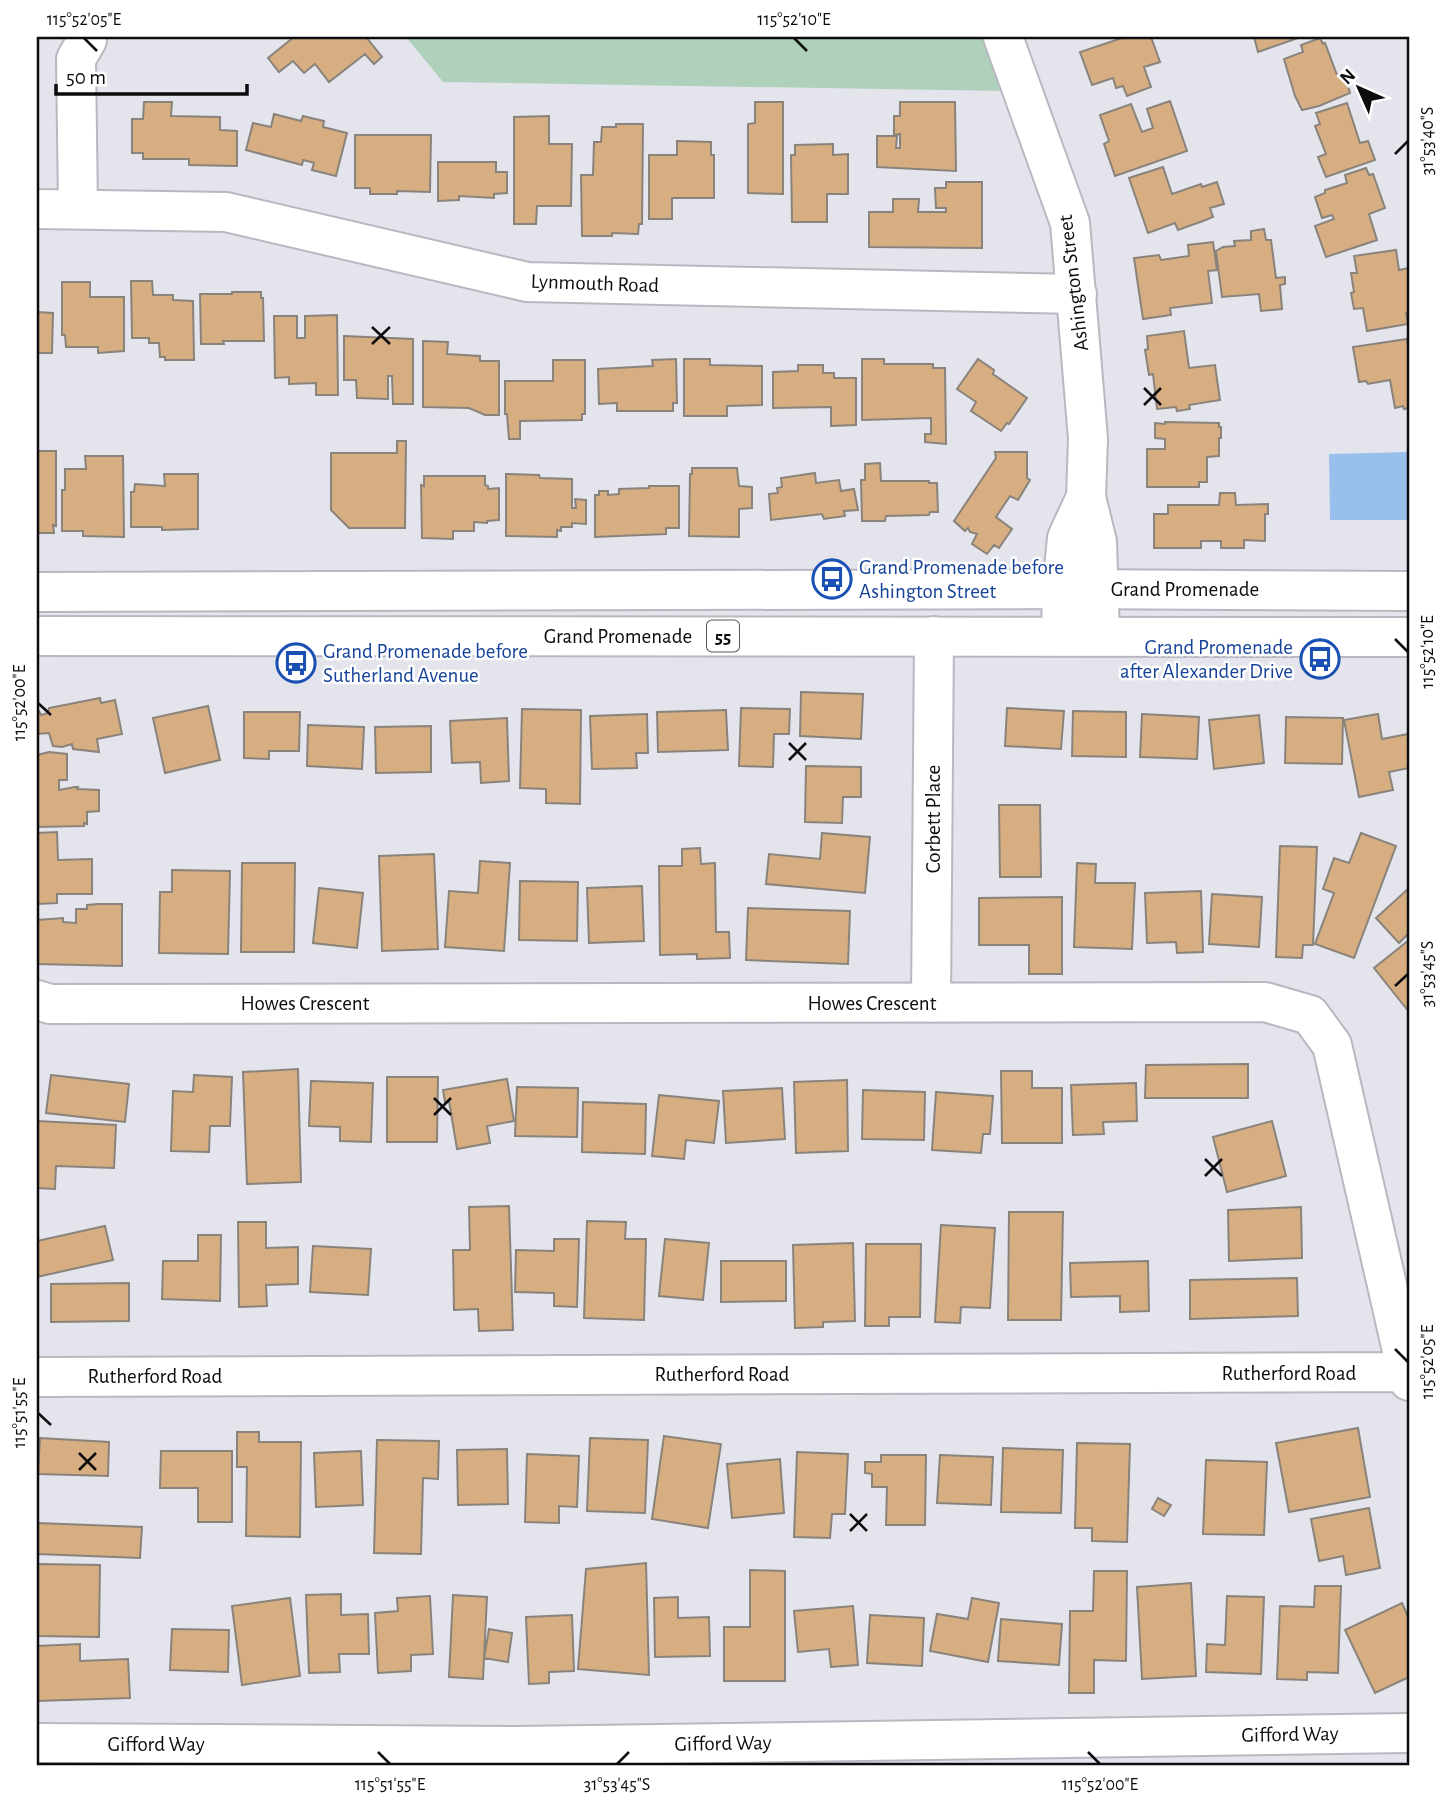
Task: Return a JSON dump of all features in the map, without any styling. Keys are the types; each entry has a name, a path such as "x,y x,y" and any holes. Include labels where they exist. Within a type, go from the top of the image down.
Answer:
{"street":[{"name":"Ashington Street","path":"1003,37 1070,223 1088,439 1086,498 1097,542 1100,636"},
{"path":"78,209 76,59 88,38"},
{"name":"Lynmouth Road","path":"37,209 226,212 527,282 1077,294"},
{"name":"Ashington Street","path":"1061,635 1067,538 1086,498"},
{"name":"Grand Promenade","path":"37,592 1409,590"},
{"path":"328,636 329,592"},
{"name":"Corbett Place","path":"932,1003 934,635"},
{"name":"Grand Promenade","path":"37,636 1409,637"},
{"name":"Howes Crescent","path":"41,1004 1265,1003 1310,1015 1332,1045 1408,1377"},
{"name":"Rutherford Road","path":"37,1377 1408,1377"},
{"name":"Gifford Way","path":"37,1743 516,1756 1409,1732"}],"green space":[{"path":"406,37 984,37 1004,91 443,82"}],"water":[{"path":"1409,452 1409,520 1330,520 1329,454"}],"building":[{"path":"294,37 366,37 382,57 374,64 365,54 329,82 315,64 304,73 293,61 279,72 268,58"},
{"path":"1125,37 1151,37 1160,62 1144,67 1151,87 1127,96 1123,86 1116,88 1113,78 1092,85 1080,52"},
{"path":"1254,37 1301,37 1258,52"},
{"path":"1320,38 1323,44 1325,43 1337,75 1344,73 1350,93 1302,110 1284,59 1303,52 1301,45"},
{"path":"1170,101 1187,151 1115,176 1104,144 1109,141 1100,115 1131,104 1142,132 1153,128 1147,109"},
{"path":"144,102 172,102 171,116 220,117 220,130 237,131 237,166 189,165 189,159 143,159 143,153 132,153 132,119 143,119"},
{"path":"755,102 783,102 783,194 748,193 748,124 755,123"},
{"path":"900,102 955,102 956,171 877,167 877,136 897,136 896,148 900,148 900,134 894,135 894,116 900,116"},
{"path":"1347,103 1360,143 1368,141 1375,160 1326,177 1318,157 1326,154 1315,126 1320,124 1316,113"},
{"path":"274,114 301,121 303,116 324,121 323,127 347,133 336,176 312,170 314,163 311,162 303,160 302,165 246,150 253,123 271,127"},
{"path":"549,116 549,144 572,144 571,206 537,206 536,224 514,224 514,117"},
{"path":"616,124 643,124 642,224 639,224 638,234 582,236 581,175 593,175 594,142 601,142 602,127 616,127"},
{"path":"355,135 431,135 430,192 370,194 370,188 355,188"},
{"path":"677,141 711,142 711,155 714,155 714,198 672,198 672,219 649,219 649,155 677,155"},
{"path":"833,144 833,155 848,154 848,194 827,194 827,222 792,222 791,155 795,155 795,145"},
{"path":"438,162 496,162 496,172 507,172 507,193 494,194 494,198 459,196 459,200 438,201"},
{"path":"1163,167 1172,194 1201,184 1202,187 1217,182 1224,204 1210,208 1213,217 1203,221 1178,230 1175,223 1148,233 1129,178"},
{"path":"1366,168 1369,175 1373,174 1385,208 1369,214 1377,240 1326,257 1315,226 1334,219 1332,215 1322,218 1315,197 1325,193 1325,190 1347,183 1345,175"},
{"path":"946,182 982,182 982,248 869,247 869,212 893,212 893,199 919,199 918,212 946,212 946,208 936,208 935,188 946,188"},
{"path":"1264,229 1266,240 1271,240 1276,278 1285,277 1285,284 1280,285 1282,309 1261,311 1259,294 1222,297 1216,251 1235,246 1234,241 1251,240 1251,231"},
{"path":"1213,242 1217,270 1208,271 1212,303 1170,308 1171,315 1143,319 1134,258 1159,255 1161,260 1189,256 1188,245"},
{"path":"1396,250 1399,270 1409,268 1409,312 1406,313 1408,324 1367,331 1363,308 1354,309 1351,293 1354,292 1351,273 1357,273 1354,256"},
{"path":"131,281 152,281 153,295 173,295 173,300 193,301 194,360 165,360 165,357 160,357 159,343 149,343 149,338 132,338"},
{"path":"62,282 90,282 90,297 124,297 124,351 98,353 98,347 66,347 65,335 62,335"},
{"path":"261,292 264,341 201,344 200,294"},
{"path":"37,312 53,313 52,353 37,353"},
{"path":"337,315 338,395 316,395 316,383 289,384 289,377 275,378 274,316 297,316 297,338 305,338 305,316"},
{"path":"1184,331 1189,368 1215,365 1220,400 1189,405 1190,409 1177,411 1176,407 1157,409 1153,374 1149,375 1145,350 1148,349 1147,336"},
{"path":"344,336 413,339 413,404 393,404 392,376 388,376 388,399 357,398 356,380 344,380"},
{"path":"1407,339 1409,408 1404,409 1403,406 1395,408 1390,380 1368,384 1366,381 1359,382 1353,347"},
{"path":"423,341 448,342 447,354 480,356 480,361 499,361 499,415 485,415 469,408 423,407"},
{"path":"676,359 677,403 673,403 673,411 617,411 617,403 599,404 598,369 653,366 652,360"},
{"path":"684,359 710,359 710,365 762,366 762,405 727,406 727,416 684,416"},
{"path":"862,359 884,359 884,364 933,364 933,368 945,368 946,444 925,442 925,434 931,434 931,418 862,420"},
{"path":"978,359 994,370 993,374 1027,398 1001,431 971,411 976,402 957,389"},
{"path":"553,360 585,360 585,414 582,414 582,420 520,421 520,439 509,439 505,414 505,381 553,381"},
{"path":"798,365 823,365 823,373 834,373 834,378 856,378 856,425 831,426 831,407 773,408 773,372 798,371"},
{"path":"1155,423 1219,423 1219,456 1207,457 1207,482 1199,482 1199,487 1147,487 1147,449 1165,449 1165,439 1155,438"},
{"path":"397,441 406,441 405,528 349,528 331,510 331,453 397,453"},
{"path":"37,451 56,451 54,533 37,533"},
{"path":"995,452 1027,452 1027,478 1030,480 1018,500 1010,496 996,517 1012,529 999,548 994,545 987,554 972,544 977,534 970,532 968,528 965,531 954,521 996,458"},
{"path":"85,456 123,456 124,537 83,536 83,531 62,531 65,469 86,469"},
{"path":"880,463 881,481 937,483 938,512 930,512 929,515 886,516 885,521 862,521 861,480 865,480 865,464"},
{"path":"692,468 737,468 739,486 752,487 752,508 739,509 739,537 689,536"},
{"path":"815,473 816,483 839,480 841,491 854,489 858,510 844,511 845,516 824,519 822,514 771,520 769,494 778,493 777,488 782,487 781,478"},
{"path":"164,474 198,474 198,529 131,527 131,492 134,492 135,484 165,486"},
{"path":"506,474 572,479 572,508 576,508 575,499 586,500 586,524 572,523 572,527 561,527 561,531 557,530 557,537 506,536"},
{"path":"424,476 485,476 488,489 499,488 499,520 474,522 474,531 453,531 453,539 422,538 421,485 424,486"},
{"path":"679,486 679,528 666,528 666,534 595,537 595,495 599,495 599,491 608,491 608,495 619,494 619,489"},
{"path":"1220,493 1235,493 1236,505 1268,504 1268,514 1265,514 1265,541 1244,540 1244,548 1221,548 1221,541 1201,541 1201,548 1154,548 1154,514 1168,514 1168,505 1219,505"},
{"path":"801,692 863,694 861,739 800,736"},
{"path":"100,698 101,703 115,700 122,734 97,739 99,752 73,749 72,744 53,746 49,733 37,734 37,711 41,715 48,713 49,708"},
{"path":"208,706 220,760 165,773 153,718"},
{"path":"741,708 790,709 789,734 774,734 773,767 739,766"},
{"path":"1007,708 1064,711 1061,749 1005,746"},
{"path":"522,709 581,710 580,804 546,803 546,789 520,788"},
{"path":"726,710 728,750 658,752 657,712"},
{"path":"1073,711 1126,712 1126,757 1072,756"},
{"path":"244,712 300,712 299,751 269,751 269,759 244,758"},
{"path":"647,714 648,753 636,753 637,768 592,769 590,716"},
{"path":"1142,714 1199,717 1197,759 1140,757"},
{"path":"1378,714 1382,739 1408,734 1409,768 1389,772 1393,790 1359,797 1344,720"},
{"path":"1259,715 1264,763 1214,769 1209,720"},
{"path":"1286,717 1343,718 1342,764 1285,763"},
{"path":"507,718 509,781 481,783 480,762 452,763 450,721"},
{"path":"308,725 364,727 362,769 307,766"},
{"path":"431,726 431,772 376,773 375,727"},
{"path":"49,752 67,754 67,780 59,780 59,790 78,787 77,789 99,790 99,811 87,812 87,824 84,823 84,826 37,827 37,755"},
{"path":"806,766 861,767 861,797 843,797 842,823 805,822"},
{"path":"999,805 1040,805 1041,877 1000,877"},
{"path":"57,832 58,860 92,859 92,894 57,894 57,903 37,904 37,833"},
{"path":"822,833 870,837 865,893 766,884 769,854 820,859"},
{"path":"1361,833 1396,846 1354,958 1315,944 1334,893 1323,889 1334,858 1349,863"},
{"path":"1280,846 1317,847 1313,945 1303,945 1302,958 1276,957"},
{"path":"700,848 701,864 715,863 716,932 729,932 730,958 697,959 697,954 660,955 659,866 682,866 682,849"},
{"path":"434,854 438,949 382,951 379,856"},
{"path":"480,861 510,863 504,951 445,947 449,891 478,893"},
{"path":"242,863 295,863 294,952 241,952"},
{"path":"1077,863 1096,864 1095,883 1135,883 1132,949 1074,947"},
{"path":"172,870 230,871 228,954 159,953 160,892 172,892"},
{"path":"520,881 578,882 577,941 519,940"},
{"path":"642,886 644,941 589,943 587,888"},
{"path":"319,888 363,893 357,948 313,943"},
{"path":"1409,888 1409,933 1399,943 1376,918"},
{"path":"1201,891 1203,952 1177,953 1176,942 1147,943 1145,893"},
{"path":"1212,894 1262,897 1259,947 1209,944"},
{"path":"1062,897 1062,974 1029,974 1029,945 979,945 979,898"},
{"path":"122,904 122,966 37,964 37,920 63,918 63,922 76,923 76,909 87,909 87,905"},
{"path":"748,908 850,911 848,964 746,960"},
{"path":"1409,940 1409,1012 1374,968"},
{"path":"1248,1064 1248,1098 1145,1098 1146,1065"},
{"path":"298,1069 301,1182 247,1184 243,1072"},
{"path":"1001,1071 1032,1071 1032,1088 1062,1088 1062,1143 1002,1143"},
{"path":"51,1075 129,1084 125,1122 46,1113"},
{"path":"194,1075 232,1077 230,1126 210,1126 209,1152 171,1151 173,1091 193,1092"},
{"path":"387,1077 438,1077 437,1142 387,1142"},
{"path":"507,1079 514,1121 487,1126 490,1143 457,1149 449,1101 445,1102 443,1090"},
{"path":"847,1080 848,1151 796,1153 794,1082"},
{"path":"311,1081 373,1083 371,1142 340,1141 340,1127 309,1126"},
{"path":"1136,1083 1137,1121 1103,1122 1104,1134 1073,1135 1071,1085"},
{"path":"517,1087 578,1088 577,1137 515,1136"},
{"path":"782,1088 785,1139 726,1143 723,1091"},
{"path":"863,1090 925,1092 924,1140 862,1139"},
{"path":"936,1092 993,1096 990,1134 983,1134 981,1153 932,1150"},
{"path":"659,1095 719,1101 714,1143 686,1140 684,1159 652,1156"},
{"path":"583,1102 646,1104 645,1154 582,1152"},
{"path":"37,1121 116,1125 114,1168 56,1166 55,1189 37,1188"},
{"path":"1272,1121 1286,1176 1227,1192 1213,1137"},
{"path":"509,1206 513,1330 479,1331 478,1309 454,1310 453,1250 470,1250 469,1207"},
{"path":"1301,1207 1302,1258 1229,1261 1228,1210"},
{"path":"1009,1212 1063,1212 1061,1320 1008,1320"},
{"path":"587,1221 626,1222 625,1239 646,1239 644,1320 584,1318"},
{"path":"238,1222 266,1222 266,1248 298,1247 298,1284 266,1285 267,1306 239,1307"},
{"path":"941,1225 995,1228 990,1308 961,1307 960,1323 935,1322"},
{"path":"105,1226 113,1260 37,1277 37,1241"},
{"path":"198,1235 221,1235 220,1301 162,1299 163,1261 198,1261"},
{"path":"554,1239 579,1239 577,1307 554,1306 554,1293 515,1292 516,1250 554,1251"},
{"path":"665,1239 709,1243 703,1300 659,1296"},
{"path":"853,1243 855,1321 823,1322 823,1327 795,1328 793,1245"},
{"path":"866,1244 921,1244 920,1317 889,1317 889,1326 865,1326"},
{"path":"313,1246 371,1249 368,1295 310,1292"},
{"path":"721,1261 786,1261 786,1301 721,1302"},
{"path":"1148,1261 1149,1311 1120,1312 1120,1296 1071,1297 1070,1263"},
{"path":"1297,1278 1298,1316 1190,1319 1190,1280"},
{"path":"129,1283 129,1321 51,1322 51,1284"},
{"path":"1358,1428 1370,1497 1289,1512 1276,1443"},
{"path":"237,1432 259,1432 259,1442 301,1442 300,1537 246,1536 247,1467 237,1467"},
{"path":"664,1436 721,1444 708,1528 652,1519"},
{"path":"40,1438 109,1442 108,1476 38,1474"},
{"path":"590,1438 648,1440 645,1513 587,1511"},
{"path":"377,1440 439,1441 438,1479 423,1478 421,1554 374,1553"},
{"path":"1077,1443 1130,1444 1127,1542 1092,1541 1092,1528 1075,1528"},
{"path":"1003,1448 1063,1450 1061,1513 1001,1512"},
{"path":"507,1449 508,1504 458,1505 457,1450"},
{"path":"161,1451 232,1451 232,1522 198,1522 198,1488 160,1488"},
{"path":"361,1451 363,1505 316,1507 314,1453"},
{"path":"797,1452 848,1454 845,1514 832,1514 830,1538 794,1537"},
{"path":"527,1454 579,1456 577,1507 559,1506 559,1523 525,1522"},
{"path":"881,1455 926,1455 925,1525 886,1525 887,1487 872,1487 872,1474 865,1473 865,1462 881,1462"},
{"path":"940,1455 993,1457 991,1505 937,1503"},
{"path":"780,1459 784,1513 732,1518 727,1464"},
{"path":"1206,1460 1267,1462 1264,1535 1203,1534"},
{"path":"1158,1498 1171,1505 1164,1516 1152,1509"},
{"path":"1369,1508 1380,1568 1346,1575 1343,1556 1319,1561 1311,1519"},
{"path":"37,1523 142,1527 140,1558 37,1554"},
{"path":"646,1563 649,1675 578,1669 586,1569"},
{"path":"37,1564 100,1565 99,1637 37,1636"},
{"path":"750,1570 785,1571 785,1681 724,1681 724,1627 750,1627"},
{"path":"1094,1571 1127,1571 1126,1661 1094,1660 1094,1693 1069,1693 1070,1611 1093,1611"},
{"path":"1191,1583 1196,1676 1142,1679 1137,1587"},
{"path":"1315,1586 1341,1586 1338,1673 1307,1672 1307,1680 1277,1679 1280,1606 1314,1607"},
{"path":"341,1594 341,1615 368,1614 369,1654 339,1654 340,1672 309,1673 306,1595"},
{"path":"453,1595 487,1597 483,1679 449,1677"},
{"path":"430,1596 433,1654 411,1655 411,1671 378,1673 375,1613 398,1611 397,1598"},
{"path":"1227,1596 1264,1597 1261,1674 1206,1672 1207,1644 1225,1645"},
{"path":"678,1597 678,1618 709,1617 710,1656 655,1657 654,1598"},
{"path":"290,1598 300,1676 242,1685 232,1606"},
{"path":"972,1598 999,1603 988,1662 930,1651 937,1614 968,1619"},
{"path":"1402,1603 1409,1619 1409,1677 1375,1693 1345,1630"},
{"path":"853,1606 858,1665 831,1667 829,1649 798,1652 794,1611"},
{"path":"572,1615 574,1671 549,1672 549,1683 529,1684 526,1617"},
{"path":"870,1615 924,1618 922,1666 867,1663"},
{"path":"1001,1619 1062,1624 1059,1665 998,1661"},
{"path":"172,1629 229,1630 228,1672 170,1670"},
{"path":"489,1629 512,1633 508,1662 484,1658"},
{"path":"80,1644 80,1661 128,1659 130,1698 37,1701 37,1646"}],"place":[{"name":"Grand Promenade before Ashington Street","path":"832,579"},
{"name":"Grand Promenade after Alexander Drive","path":"1320,659"},
{"name":"Grand Promenade before Sutherland Avenue","path":"296,663"}]}
